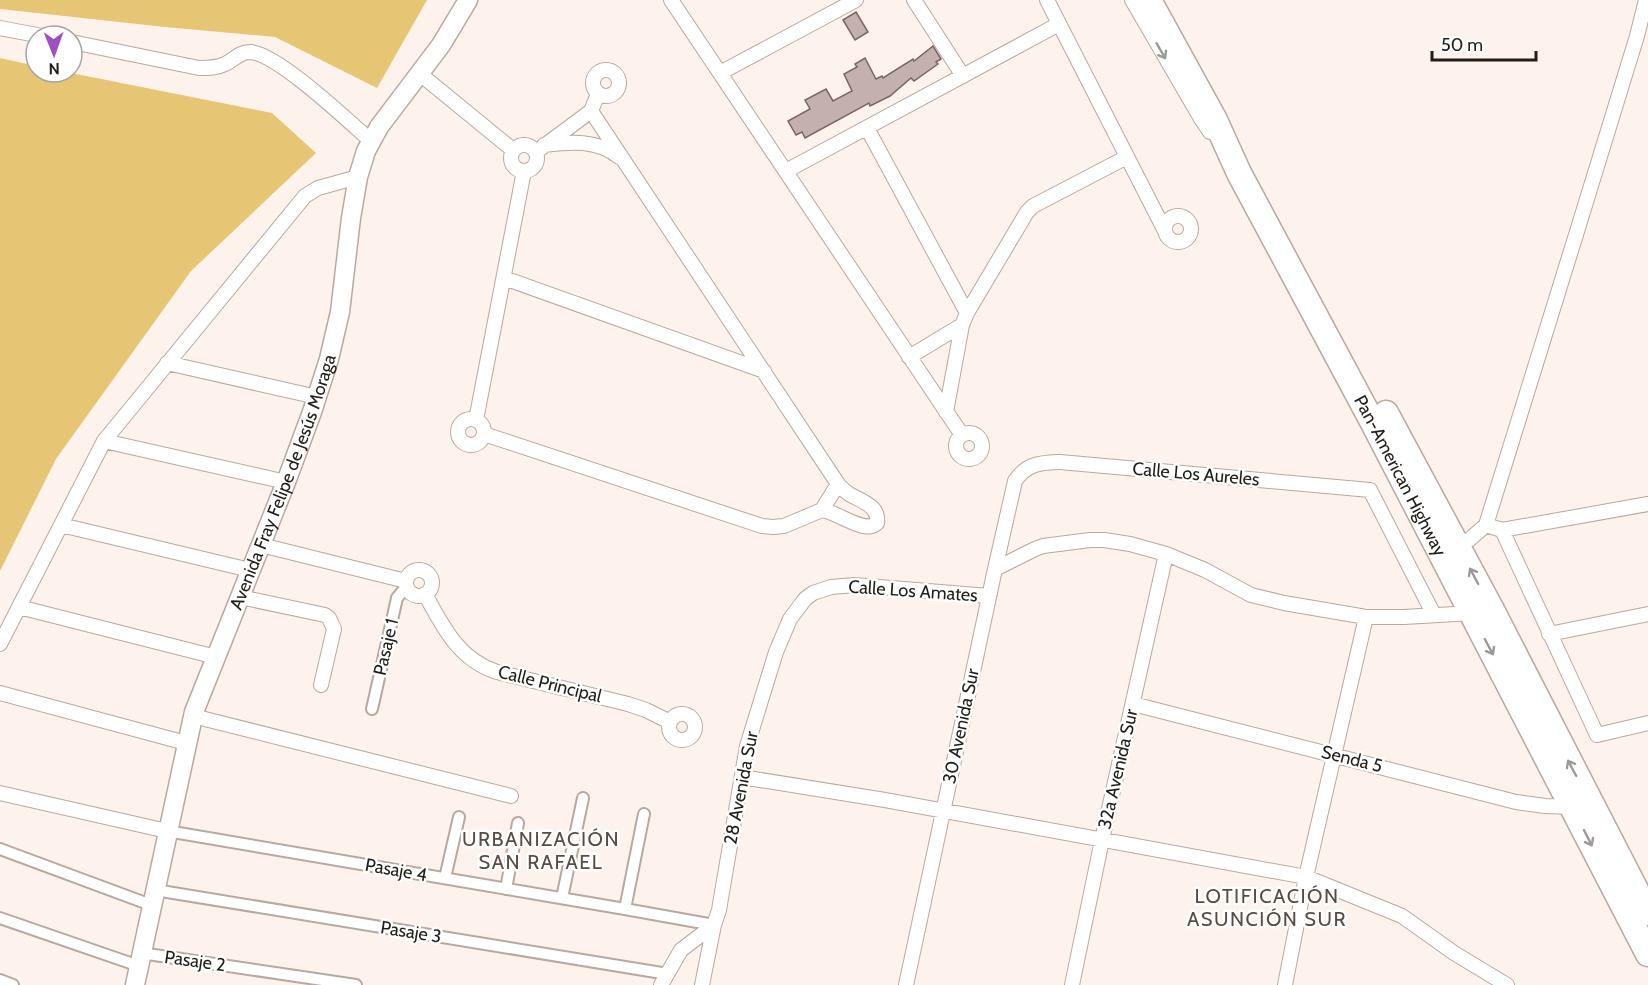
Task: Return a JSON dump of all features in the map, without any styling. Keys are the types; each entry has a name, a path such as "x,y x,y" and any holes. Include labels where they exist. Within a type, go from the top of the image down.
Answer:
{"highway":[{"name":"Pan-American Highway","path":"1149,0 1215,120 1239,173 1472,613 1648,954"},
{"name":"Pan-American Highway","path":"1167,0 1458,547 1648,914"}],"street":[{"name":"Avenida Fray Felipe de Jesús Moraga","path":"135,985 193,716 286,482 332,350 340,312 358,177 366,151 380,127 441,45 468,0"},
{"path":"671,0 962,435"},
{"path":"720,73 856,0"},
{"path":"914,0 963,76"},
{"path":"1047,0 1165,231"},
{"path":"1132,0 1200,117 1239,173"},
{"path":"1458,547 1486,525 1637,36 1646,0"},
{"path":"786,171 1059,24"},
{"path":"0,28 24,33"},
{"path":"84,44 198,68 214,68 242,53 260,54 289,72 371,141"},
{"path":"420,74 513,150"},
{"path":"598,94 591,111 540,148 532,168 524,171 513,166 510,158 513,150 525,144 533,148 540,148 560,143 589,143 611,151 626,162"},
{"path":"591,111 838,484 846,492 870,505 878,519 871,528 864,527 835,513 822,510"},
{"path":"867,128 965,319"},
{"path":"946,412 965,319 1027,212 1033,206 1127,157"},
{"path":"476,420 524,171"},
{"path":"0,644 104,441 305,196 318,188 358,177"},
{"path":"504,278 764,371"},
{"path":"909,357 965,319"},
{"path":"167,363 317,398"},
{"path":"468,419 476,420 483,426 484,434 480,442 472,445 464,443 458,436 458,428 468,419"},
{"path":"484,434 762,526 784,526 822,510 838,484"},
{"path":"104,441 286,482"},
{"name":"Calle Los Aureles","path":"1022,470 1040,464 1060,462 1370,490 1434,615"},
{"name":"30 Avenida Sur","path":"906,985 995,569 1015,481 1022,470"},
{"path":"1486,525 1502,530 1648,504"},
{"path":"61,525 250,570"},
{"path":"1502,530 1597,735 1648,723"},
{"name":"Calle Los Amates","path":"995,569 1035,549 1060,543 1104,540 1130,544 1166,554 1205,570 1251,595 1284,603 1366,617 1472,613"},
{"path":"261,545 406,584 411,594 419,597 430,590 432,581 424,571 415,570 411,572 406,584"},
{"name":"32a Avenida Sur","path":"1072,985 1166,554"},
{"name":"Pasaje 1","path":"372,709 397,598 406,584"},
{"name":"Calle Los Amates","path":"805,599 831,586 855,585 989,596"},
{"name":"Calle Principal","path":"425,594 455,644 476,662 497,672 639,707 670,723"},
{"path":"240,597 325,615 329,618 334,629 321,685"},
{"name":"28 Avenida Sur","path":"702,985 718,910 747,746 776,652 790,619 805,599"},
{"path":"19,607 216,657"},
{"path":"1549,634 1648,614"},
{"path":"1285,985 1306,877 1366,617"},
{"path":"0,693 186,743"},
{"name":"Senda 5","path":"1132,704 1516,802 1572,807"},
{"path":"193,716 511,796"},
{"path":"742,777 1306,877 1402,915 1454,953 1507,985"},
{"path":"0,793 167,831"},
{"path":"562,898 583,798"},
{"path":"625,909 644,814"},
{"path":"445,878 459,817"},
{"path":"506,889 518,823"},
{"name":"Pasaje 4","path":"167,831 714,925"},
{"path":"0,849 153,898"},
{"name":"Pasaje 3","path":"153,898 664,980"},
{"path":"0,918 140,960"},
{"path":"664,980 681,950 714,925"},
{"name":"Pasaje 2","path":"140,960 356,985"},
{"path":"0,980 13,985"}],"shaded area":[{"path":"0,0 427,0 377,88 275,37 0,9"},
{"path":"0,58 24,63 24,84 84,84 84,76 272,113 316,153 191,271 56,459 0,571"}],"building":[{"path":"856,12 868,32 855,40 843,20"},
{"path":"933,46 941,59 936,62 938,64 914,81 911,78 890,96 870,106 869,103 805,138 802,132 796,135 788,121 810,109 805,100 826,89 833,101 852,91 844,74 857,67 855,64 865,58 876,79 882,76 883,78 913,59 914,61"}],"district":[{"name":"URBANIZACIÓN SAN RAFAEL","path":"541,850"},
{"name":"LOTIFICACIÓN ASUNCIÓN SUR","path":"1267,908"}]}
